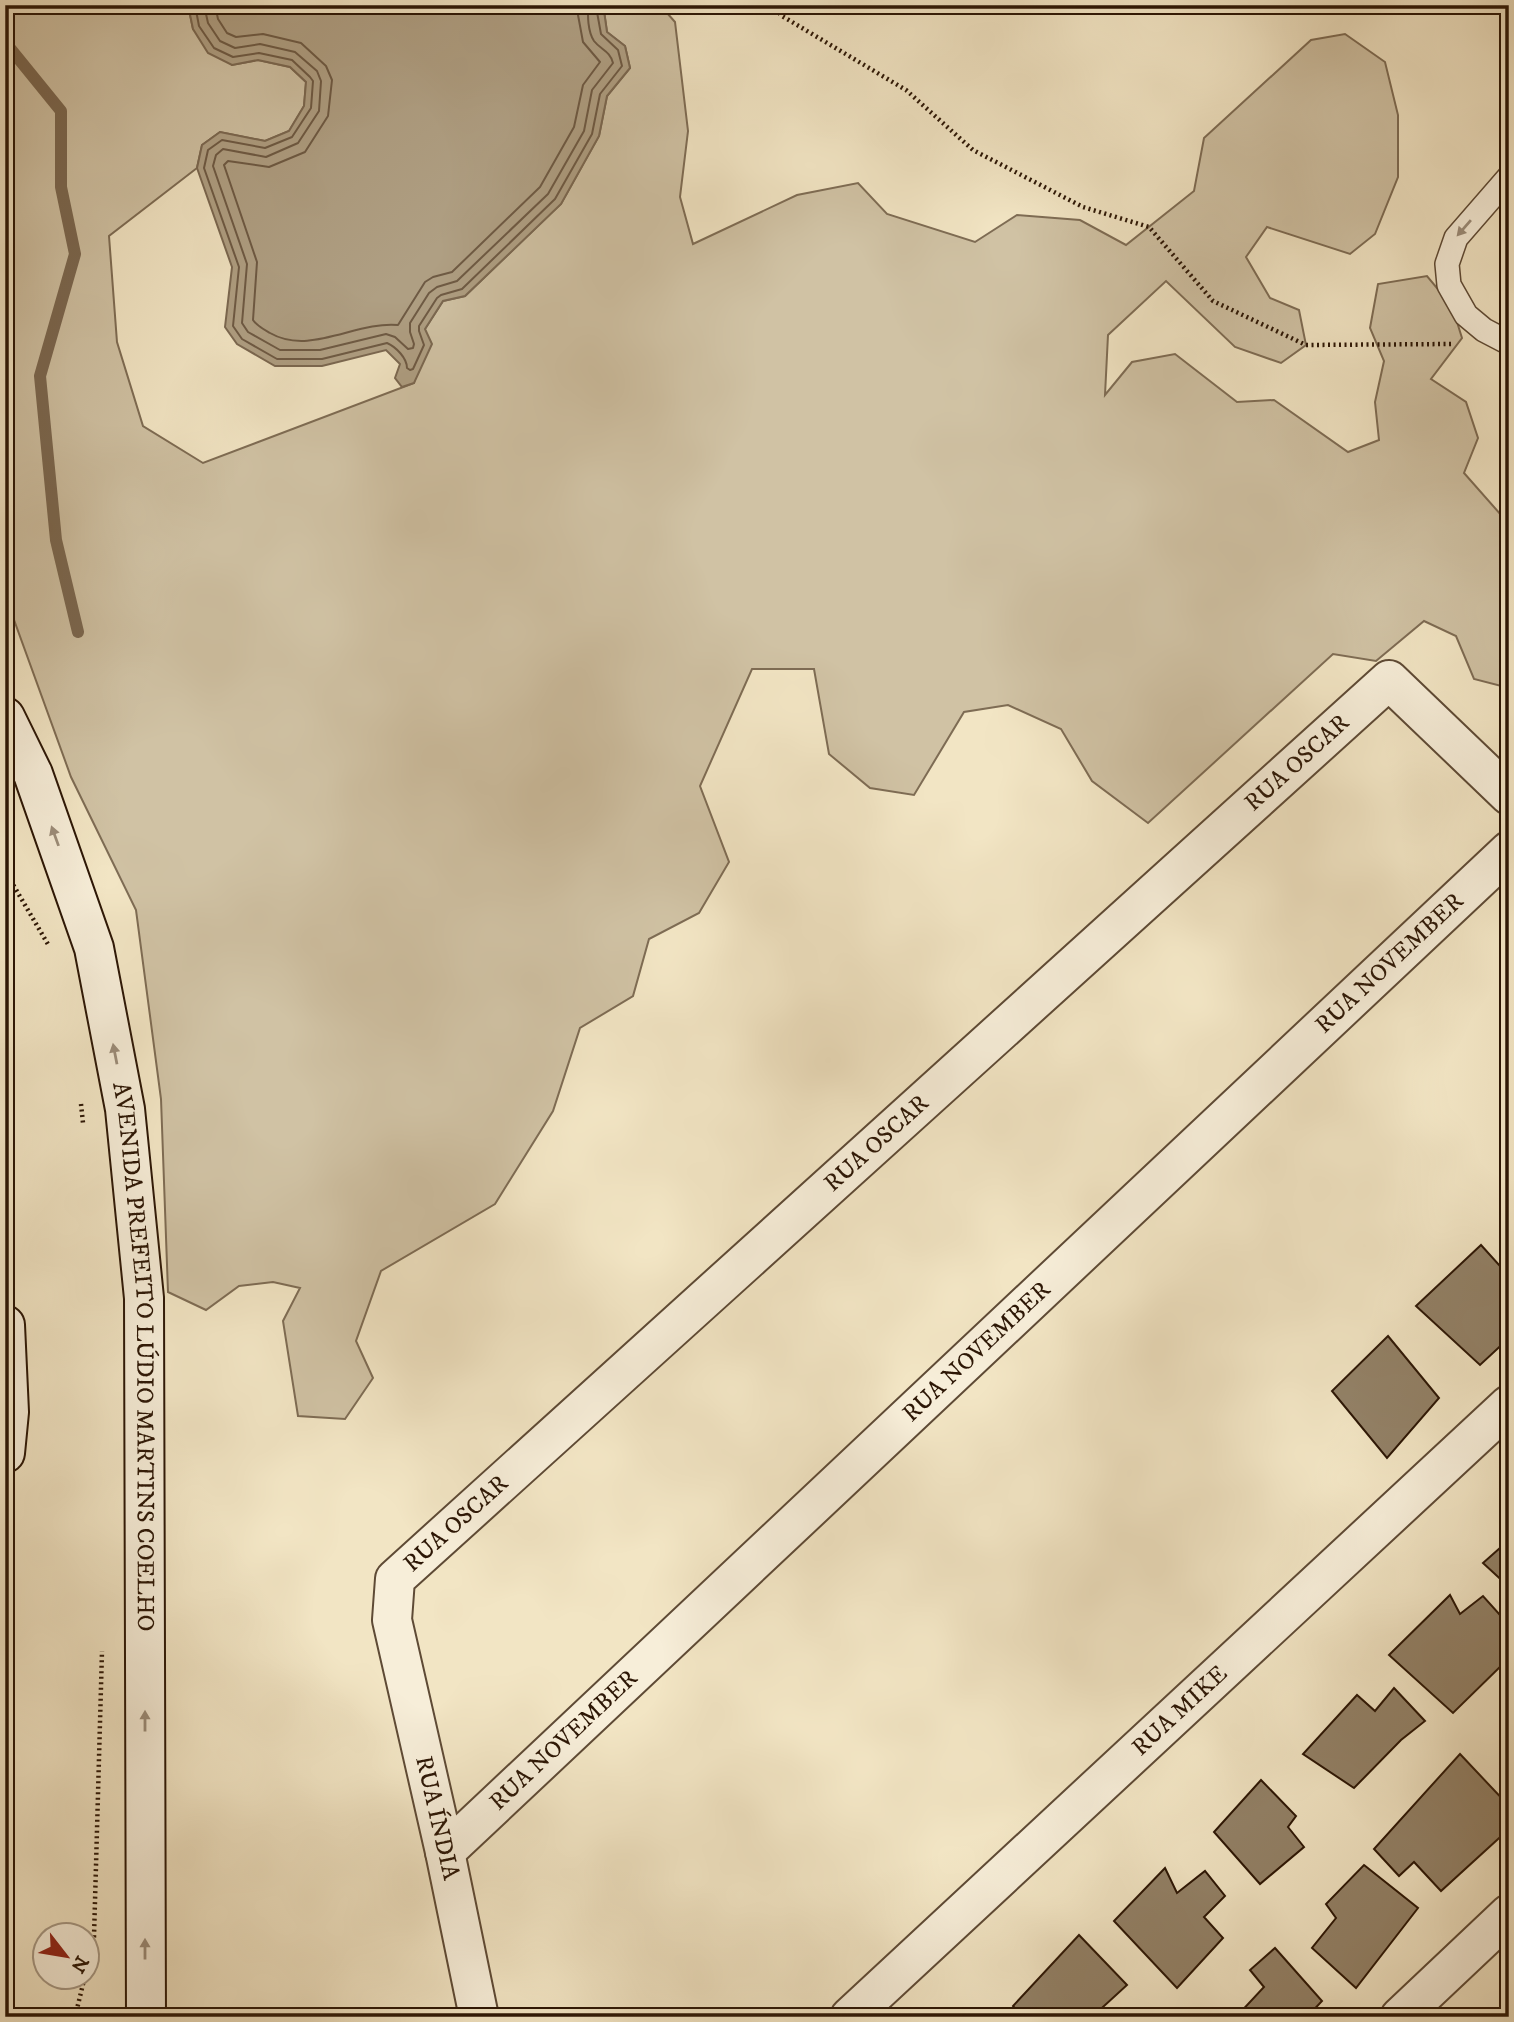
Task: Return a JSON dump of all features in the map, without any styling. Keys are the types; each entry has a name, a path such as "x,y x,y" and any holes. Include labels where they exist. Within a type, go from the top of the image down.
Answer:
{"street":[{"name":"RUA OSCAR","path":"392,1620 395,1579 422,1553 1389,680 1509,795"},
{"name":"AVENIDA PREFEITO LÚDIO MARTINS COELHO","path":"5,717 19,768 94,948 125,1109 144,1298 145,2017"},
{"name":"RUA NOVEMBER","path":"445,1852 1509,852"},
{"path":"5,1325 9,1412 5,1453"},
{"name":"RUA MIKE","path":"850,2017 1509,1405"},
{"name":"RUA ÍNDIA","path":"392,1620 445,1852 479,2017"},
{"path":"1400,2017 1509,1914"}],"lane":[{"path":"1509,177 1455,238 1447,264 1449,285 1466,315 1484,330 1509,343"}],"path":[{"path":"771,5 782,16 906,90 973,150 1083,207 1149,227 1213,301 1306,345 1455,344"},
{"path":"5,871 52,951"},
{"path":"80,1101 84,1129"},
{"path":"95,1920 103,1643"},
{"path":"75,2017 82,1990"}],"shaded area":[{"path":"5,5 188,5 193,29 232,65 258,60 290,67 306,82 304,106 289,131 265,141 220,132 202,145 197,168 109,236 117,342 143,426 203,463 414,383 425,329 443,301 465,296 561,204 599,136 607,96 630,68 625,46 607,32 604,11 607,5 660,5 675,22 688,131 680,197 693,244 797,195 858,183 887,214 975,242 1017,215 1080,220 1126,245 1194,191 1204,138 1311,40 1345,34 1385,62 1398,115 1398,177 1375,234 1350,254 1267,227 1246,257 1270,298 1299,310 1306,345 1281,363 1235,347 1166,281 1108,335 1105,395 1132,362 1175,354 1237,402 1274,400 1348,452 1379,440 1375,402 1384,361 1370,328 1378,284 1427,276 1452,306 1462,338 1431,379 1466,402 1478,438 1464,473 1509,524 1509,688 1474,679 1456,636 1424,621 1376,661 1333,654 1148,823 1092,781 1061,729 1008,705 964,712 914,795 870,788 829,754 814,669 752,669 700,786 729,862 699,913 649,939 633,996 580,1028 553,1111 495,1204 381,1271 356,1341 373,1378 345,1419 298,1416 283,1321 300,1288 273,1282 239,1286 206,1310 168,1292 161,1099 136,910 71,777 5,595"}],"water":[{"path":"188,5 607,5 604,11 607,32 625,46 630,68 607,96 599,136 561,204 465,296 443,301 425,329 432,344 414,383 402,387 395,378 400,364 386,350 322,366 275,366 237,344 225,327 232,267 197,168 202,145 220,132 265,141 289,131 304,106 306,82 290,67 258,60 232,65 208,53 193,29"}],"building":[{"path":"1481,1245 1509,1276 1509,1338 1480,1365 1416,1306"},
{"path":"1388,1336 1439,1398 1387,1458 1332,1391"},
{"path":"1509,1540 1509,1587 1483,1563"},
{"path":"1450,1595 1460,1614 1483,1596 1509,1625 1509,1664 1505,1662 1453,1713 1389,1655"},
{"path":"1394,1688 1425,1721 1401,1740 1354,1788 1303,1754 1357,1695 1375,1711"},
{"path":"1460,1754 1509,1806 1509,1829 1441,1891 1414,1862 1399,1876 1374,1849"},
{"path":"1261,1780 1296,1816 1288,1827 1304,1847 1260,1884 1214,1832"},
{"path":"1364,1865 1418,1908 1356,1988 1312,1948 1336,1918 1326,1904"},
{"path":"1165,1868 1177,1893 1205,1871 1225,1896 1204,1917 1223,1938 1177,1988 1114,1921"},
{"path":"1079,1935 1127,1985 1092,2017 1022,2017 1013,2006"},
{"path":"1275,1948 1322,2001 1307,2017 1236,2017 1264,1987 1250,1970"}],"waterway":[{"path":"5,31 9,47 61,111 61,187 75,254 40,376 56,540 78,632"}]}
